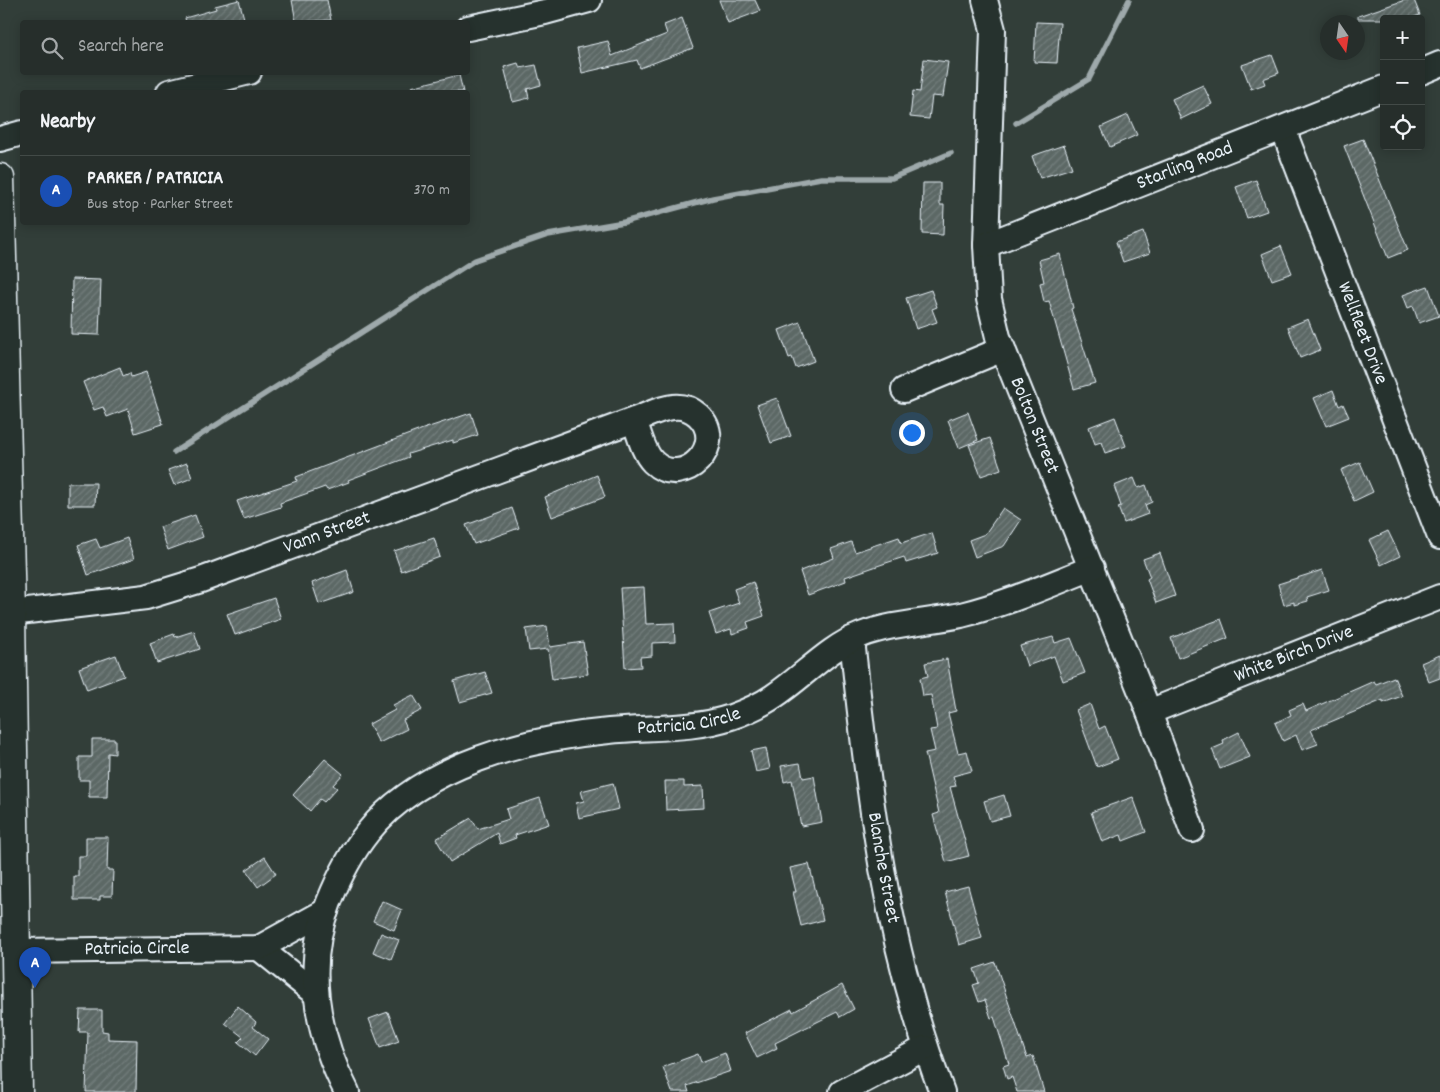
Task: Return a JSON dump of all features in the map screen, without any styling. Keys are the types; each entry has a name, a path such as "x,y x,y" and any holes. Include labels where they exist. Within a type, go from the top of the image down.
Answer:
{"main road":[{"path":"0,178 5,561 11,613 18,1092"}],"street":[{"path":"470,28 544,12 588,0"},
{"name":"Bolton Street","path":"985,0 992,30 986,245 988,299 1003,349 1149,712 1192,830"},
{"path":"1425,70 1440,64"},
{"path":"177,90 236,75"},
{"name":"Starling Road","path":"986,245 1380,90"},
{"name":"Wellfleet Drive","path":"1283,129 1440,537"},
{"path":"0,139 20,134"},
{"path":"904,390 1003,349"},
{"name":"Vann Street","path":"11,613 146,597 202,580 634,420"},
{"name":"Patricia Circle","path":"347,1092 335,1069 317,1006 318,949 326,911 341,873 368,832 405,796 450,771 499,752 581,734 705,724 729,718 773,696 852,639 865,633 928,622 996,605 1092,568"},
{"name":"White Birch Drive","path":"1149,712 1440,597"},
{"name":"Blanche Street","path":"852,639 871,808 902,970 925,1048 942,1092"},
{"name":"Patricia Circle","path":"16,951 259,948 326,911"},
{"path":"259,948 316,994"},
{"path":"842,1092 925,1048"}],"building":[{"path":"239,0 244,20 186,20 185,18 216,9 215,6"},
{"path":"292,0 327,0 331,20 296,20"},
{"path":"719,0 755,0 760,11 728,23"},
{"path":"1405,0 1414,0 1420,15 1380,15 1380,19 1365,19 1365,15 1361,15"},
{"path":"682,18 693,48 640,68 637,60 582,73 577,48 608,41 612,56 667,34 664,25"},
{"path":"1036,22 1060,23 1057,63 1034,62"},
{"path":"1272,55 1279,73 1263,79 1265,84 1251,89 1242,65"},
{"path":"924,59 948,62 943,97 932,96 929,119 910,117 913,91 920,92"},
{"path":"518,63 520,68 536,65 541,85 527,89 529,98 513,102 504,67"},
{"path":"459,75 463,90 412,90 411,87"},
{"path":"1203,85 1212,104 1181,119 1172,99"},
{"path":"1128,115 1137,135 1110,147 1101,127"},
{"path":"1363,139 1408,250 1388,258 1344,146"},
{"path":"1064,145 1072,168 1040,178 1032,156"},
{"path":"1256,180 1267,211 1247,218 1236,187"},
{"path":"923,183 940,183 940,205 944,205 943,235 922,234"},
{"path":"1143,232 1150,253 1123,262 1116,242"},
{"path":"1281,246 1292,273 1272,280 1262,254"},
{"path":"1060,254 1073,308 1071,309 1095,383 1074,389 1049,301 1044,302 1040,283 1044,282 1039,260"},
{"path":"72,279 101,280 99,335 71,334"},
{"path":"1428,286 1439,316 1419,323 1413,306 1408,308 1403,295"},
{"path":"931,290 937,307 932,309 937,322 916,329 906,298"},
{"path":"1308,319 1320,350 1300,358 1288,327"},
{"path":"800,322 814,361 796,368 792,357 789,358 779,330"},
{"path":"120,367 123,376 130,373 131,377 146,372 163,424 135,433 128,409 107,417 103,407 94,410 83,382"},
{"path":"1333,390 1339,406 1343,404 1349,417 1326,426 1314,398"},
{"path":"777,398 791,436 771,443 757,405"},
{"path":"968,412 978,440 959,448 948,420"},
{"path":"471,413 478,435 453,443 453,440 408,454 409,457 348,480 349,482 327,490 325,487 280,503 281,507 244,519 237,501 297,481 296,477"},
{"path":"1115,417 1126,446 1105,453 1101,442 1095,444 1089,427"},
{"path":"990,438 1001,469 981,476 969,445"},
{"path":"1360,462 1373,492 1354,501 1341,470"},
{"path":"187,463 192,478 174,485 168,470"},
{"path":"597,475 605,497 552,517 545,497"},
{"path":"1134,478 1138,488 1146,485 1152,502 1145,505 1148,514 1124,523 1118,507 1121,506 1114,486"},
{"path":"68,483 96,483 95,505 68,505"},
{"path":"512,508 519,528 474,544 466,525"},
{"path":"1003,508 1021,520 1004,546 975,557 969,540 985,534"},
{"path":"195,515 203,537 168,550 160,527"},
{"path":"1388,531 1400,556 1381,565 1369,540"},
{"path":"932,533 938,553 906,563 904,557 845,577 846,581 808,595 800,571 834,558 831,549 851,542 855,552 899,537 901,543"},
{"path":"127,538 134,559 88,575 78,545 96,539 100,548"},
{"path":"434,538 440,557 401,571 394,551"},
{"path":"1160,553 1175,596 1156,603 1147,579 1150,577 1143,559"},
{"path":"347,570 354,592 319,604 312,583"},
{"path":"1322,570 1329,590 1307,597 1308,601 1294,605 1294,602 1284,605 1278,584"},
{"path":"753,582 764,616 747,622 749,628 732,634 731,629 716,634 709,613 739,603 734,589"},
{"path":"644,587 646,624 674,623 675,642 652,643 652,656 640,657 641,667 625,668 620,588"},
{"path":"274,598 281,619 235,635 227,614"},
{"path":"1221,619 1228,638 1178,658 1171,638"},
{"path":"547,626 550,647 583,642 588,674 552,679 548,649 529,651 526,629"},
{"path":"194,631 200,649 157,663 150,643 174,634 175,637"},
{"path":"1053,637 1055,643 1071,638 1085,673 1063,681 1054,656 1027,666 1020,646"},
{"path":"116,655 124,676 87,690 79,668"},
{"path":"1440,655 1440,678 1429,682 1421,663"},
{"path":"947,659 956,711 948,713 958,753 967,751 972,771 953,776 956,786 950,787 969,856 946,862 933,815 939,813 925,753 935,751 930,730 937,729 931,695 923,696 920,678 928,676 925,663"},
{"path":"485,672 492,693 460,702 454,681"},
{"path":"1394,677 1402,696 1383,703 1383,700 1311,730 1318,744 1302,750 1296,735 1283,741 1275,723 1291,715 1289,710 1303,704 1306,711 1374,681 1376,684"},
{"path":"413,695 422,710 403,720 407,729 379,743 369,724 395,710 393,705"},
{"path":"1090,704 1099,729 1105,726 1118,759 1097,767 1076,710"},
{"path":"1239,732 1250,757 1220,769 1212,749 1224,744 1223,740"},
{"path":"92,739 115,739 115,754 108,753 107,797 89,797 89,780 79,780 79,757 92,757"},
{"path":"766,748 770,769 756,772 751,751"},
{"path":"325,759 343,774 333,785 337,788 324,802 320,799 310,811 293,795"},
{"path":"800,763 803,778 814,776 822,822 801,826 792,780 784,782 781,766"},
{"path":"665,781 684,781 684,787 703,786 704,808 666,810"},
{"path":"613,783 619,809 579,818 576,803 584,801 581,791"},
{"path":"1004,795 1010,816 990,821 984,801"},
{"path":"1133,797 1146,832 1123,841 1121,835 1102,842 1091,812"},
{"path":"540,798 549,824 515,835 516,838 500,844 497,833 450,862 436,839 471,818 478,829 509,819 506,809"},
{"path":"86,837 108,837 107,870 113,870 112,896 100,896 100,900 74,900 74,876 78,876 78,856 86,856"},
{"path":"265,857 276,874 258,887 246,870"},
{"path":"809,864 823,920 801,926 793,892 796,892 790,868"},
{"path":"968,886 982,938 959,945 945,892"},
{"path":"382,901 402,910 394,930 373,921"},
{"path":"381,933 399,940 391,959 373,952"},
{"path":"995,962 1027,1058 1033,1056 1044,1092 1017,1092 1012,1077 1007,1079 1003,1066 1009,1064 994,1017 991,1018 985,1000 979,1002 973,985 979,983 974,969"},
{"path":"842,985 854,1009 840,1017 837,1012 775,1043 777,1048 757,1058 745,1033 792,1009 793,1012"},
{"path":"238,1006 256,1022 253,1027 268,1039 255,1056 238,1042 243,1037 225,1023"},
{"path":"80,1010 102,1010 102,1031 108,1032 108,1039 137,1040 136,1092 86,1092 88,1032 79,1032"},
{"path":"388,1012 399,1041 380,1048 369,1019"},
{"path":"725,1053 731,1071 687,1086 689,1092 672,1092 663,1067 698,1054 701,1062"}],"waterway":[{"path":"1016,123 1089,79 1129,0"},
{"path":"174,452 475,260 548,235 624,222 713,198 821,178 892,178 951,153"}],"place":[{"name":"PARKER / PATRICIA","path":"35,988"}]}
